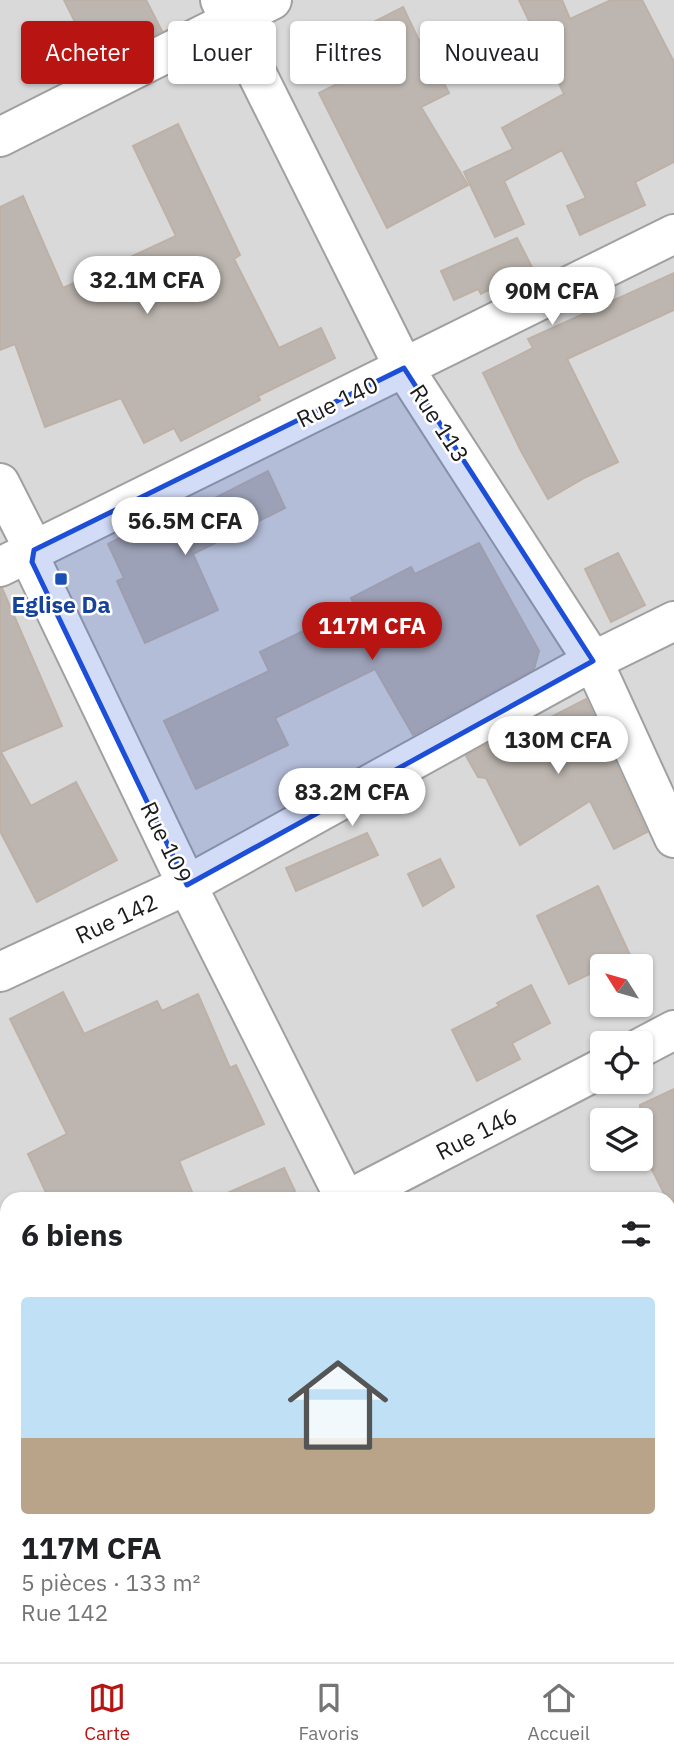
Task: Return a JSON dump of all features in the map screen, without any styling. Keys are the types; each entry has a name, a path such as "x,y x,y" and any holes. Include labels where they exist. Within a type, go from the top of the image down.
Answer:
{"street":[{"path":"0,137 225,10 272,0"},
{"name":"Rue 113","path":"225,10 404,368 593,661 674,838"},
{"name":"Rue 140","path":"0,568 674,234"},
{"name":"Rue 109","path":"0,483 34,551 32,562 187,885 343,1192"},
{"name":"Rue 142","path":"0,972 187,885 593,661 674,621"},
{"path":"653,1041 674,1030"},
{"name":"Rue 146","path":"361,1192 590,1074"}],"highlighted area":[{"path":"404,368 593,661 187,885 32,562 34,550"}],"shaded area":[{"path":"0,0 674,0 674,1192 0,1192"}],"building":[{"path":"64,0 146,0 162,31 154,35 154,21 74,21"},
{"path":"519,0 562,0 570,19 611,0 642,0 674,62 674,162 635,182 645,205 580,235 567,206 586,198 562,150 504,181 524,224 495,237 464,172 513,149 502,128 564,94 559,84 564,84 564,21 529,21"},
{"path":"403,7 420,42 420,84 444,84 449,93 421,107 468,185 387,228 319,93 337,84 406,84 406,21 376,21"},
{"path":"178,124 240,255 234,259 279,348 321,328 335,358 258,396 260,400 181,441 174,428 144,443 121,398 45,427 15,344 0,350 0,207 23,196 63,288 176,236 133,146"},
{"path":"517,238 532,267 481,294 478,289 454,300 441,271"},
{"path":"674,273 674,310 567,359 618,462 548,499 483,373 533,348 528,339"},
{"path":"268,471 285,508 193,554 218,610 145,643 117,581 124,578 108,544 145,525 148,532"},
{"path":"479,543 539,651 534,669 413,735 375,669 275,718 288,745 196,789 164,721 269,671 260,652 355,606 351,598 411,567 415,574"},
{"path":"618,553 645,605 611,622 585,569"},
{"path":"2,588 62,726 1,752 31,806 76,782 117,860 37,902 0,831"},
{"path":"586,699 647,832 614,849 590,801 520,845 486,778 478,777 466,756 518,727 516,735"},
{"path":"367,833 378,855 296,891 286,868"},
{"path":"440,859 454,887 423,906 408,874"},
{"path":"598,886 630,954 590,954 590,974 569,984 537,916"},
{"path":"531,985 550,1023 512,1043 520,1059 477,1081 452,1030 499,1006 497,1003"},
{"path":"63,992 84,1034 157,1001 162,1011 198,994 230,1068 236,1065 264,1124 179,1161 192,1192 46,1192 28,1154 67,1134 10,1019"},
{"path":"674,1089 674,1192 663,1192 653,1171 653,1108 640,1108 640,1105"},
{"path":"284,1168 295,1191 293,1192 230,1192"}],"place":[{"name":"Eglise Da","path":"61,579"}]}
